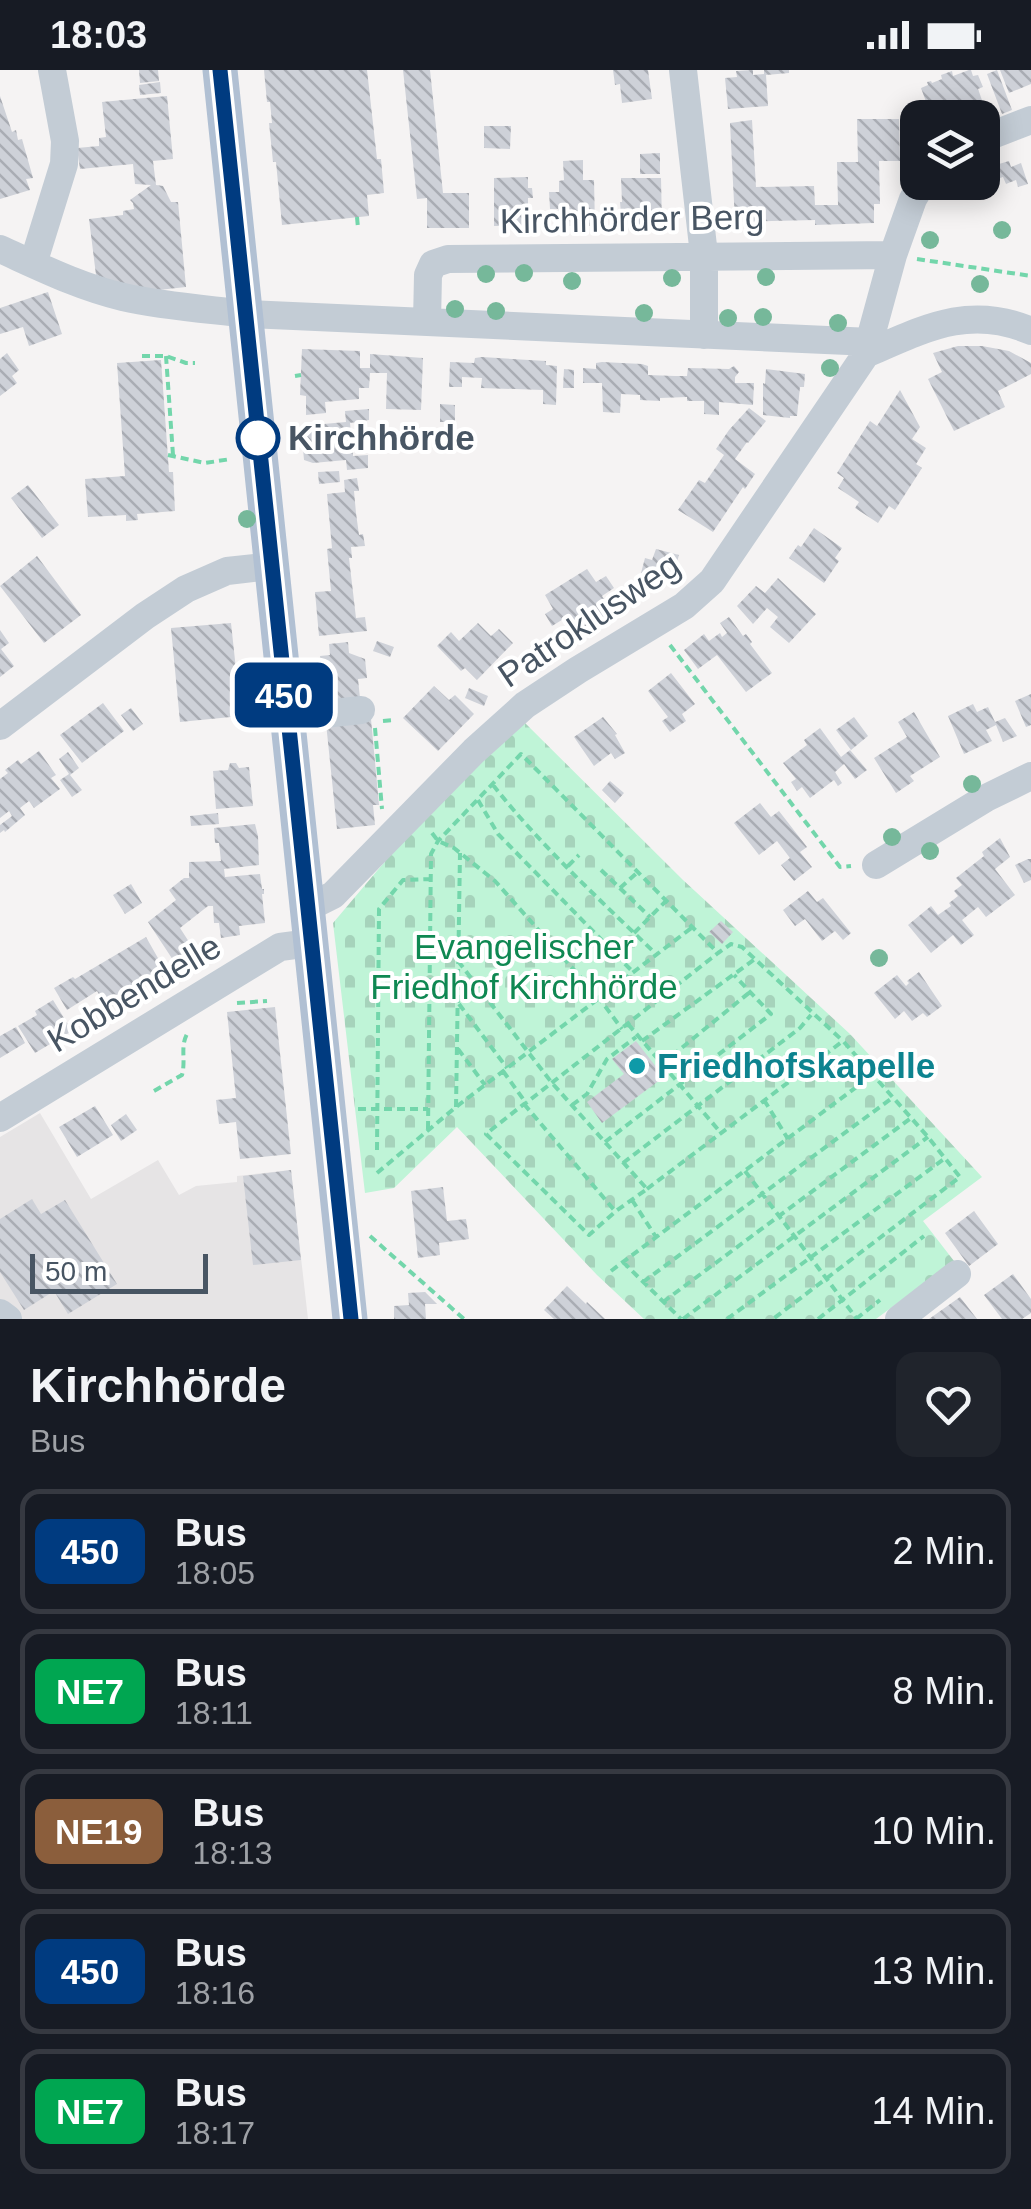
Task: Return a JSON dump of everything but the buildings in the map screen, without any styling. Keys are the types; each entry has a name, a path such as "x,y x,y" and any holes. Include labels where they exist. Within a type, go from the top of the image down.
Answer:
{"main road":[{"path":"220,70 350,1319"}],"street":[{"path":"52,70 65,140 64,164 14,262 123,297 246,314 704,335 868,348 958,319 1011,322 1031,331"},
{"path":"682,70 704,255 704,335"},
{"path":"1000,132 1031,120"},
{"name":"Patroklusweg","path":"306,908 333,895 474,751 525,706 684,606 712,581 868,348 912,200"},
{"name":"Kirchhörder Berg","path":"427,322 428,275 433,264 448,259 893,255"},
{"path":"0,726 186,589 227,571 272,566"},
{"path":"287,718 360,710"},
{"path":"876,864 986,798 1031,776"},
{"name":"Kobbendelle","path":"0,1118 280,948 310,943"},
{"path":"899,1319 957,1274"},
{"path":"0,1313 8,1319"}],"path":[{"path":"357,218 358,228"},
{"path":"921,260 1031,276"},
{"path":"142,356 166,356 195,363"},
{"path":"166,356 170,455 205,462 260,456"},
{"path":"671,646 840,866"},
{"path":"385,843 374,722 395,720"},
{"path":"428,1129 431,854 438,841 521,754 718,952"},
{"path":"492,786 656,954"},
{"path":"478,800 498,834 633,972"},
{"path":"438,841 495,881 622,1029"},
{"path":"456,1106 460,853"},
{"path":"567,866 579,855"},
{"path":"601,870 650,917"},
{"path":"620,888 639,871"},
{"path":"377,1150 379,909 403,880 431,879"},
{"path":"634,933 668,900"},
{"path":"377,1173 456,1106 694,926"},
{"path":"772,1319 960,1177 843,1041 742,948 731,944 718,952 486,1134 589,1236 843,1041"},
{"path":"572,1106 587,1094 607,1059 755,959"},
{"path":"458,961 552,1082 647,1190"},
{"path":"604,1142 771,1014 734,974"},
{"path":"662,1064 750,992"},
{"path":"226,1005 267,1000"},
{"path":"457,1002 525,1104 616,1212"},
{"path":"623,1163 800,1028 813,1013"},
{"path":"628,1024 721,1134"},
{"path":"154,1091 182,1075 187,1034"},
{"path":"177,1039 183,1048"},
{"path":"456,1047 485,1084"},
{"path":"611,1270 872,1075"},
{"path":"644,1282 892,1098"},
{"path":"764,1100 788,1138"},
{"path":"358,1108 428,1109"},
{"path":"664,1302 911,1118"},
{"path":"623,1262 682,1319 928,1137"},
{"path":"727,1319 945,1158"},
{"path":"746,1171 857,1319"},
{"path":"632,1200 656,1237"},
{"path":"338,1208 464,1319"},
{"path":"818,1319 924,1236"}],"shaded area":[{"path":"40,1113 91,1199 158,1160 179,1195 196,1186 237,1182 237,1176 291,1170 308,1319 0,1319 0,1137"}],"green space":[{"name":"Evangelischer Friedhof Kirchhörde","path":"521,719 683,880 850,1034 982,1177 923,1221 954,1261 876,1319 644,1319 457,1127 394,1188 365,1193 333,923 420,820"}],"bus line":[{"name":"450","path":"220,70 351,1319"}],"place":[{"name":"Kirchhörde","path":"258,438"},
{"name":"Friedhofskapelle","path":"637,1066"}]}
